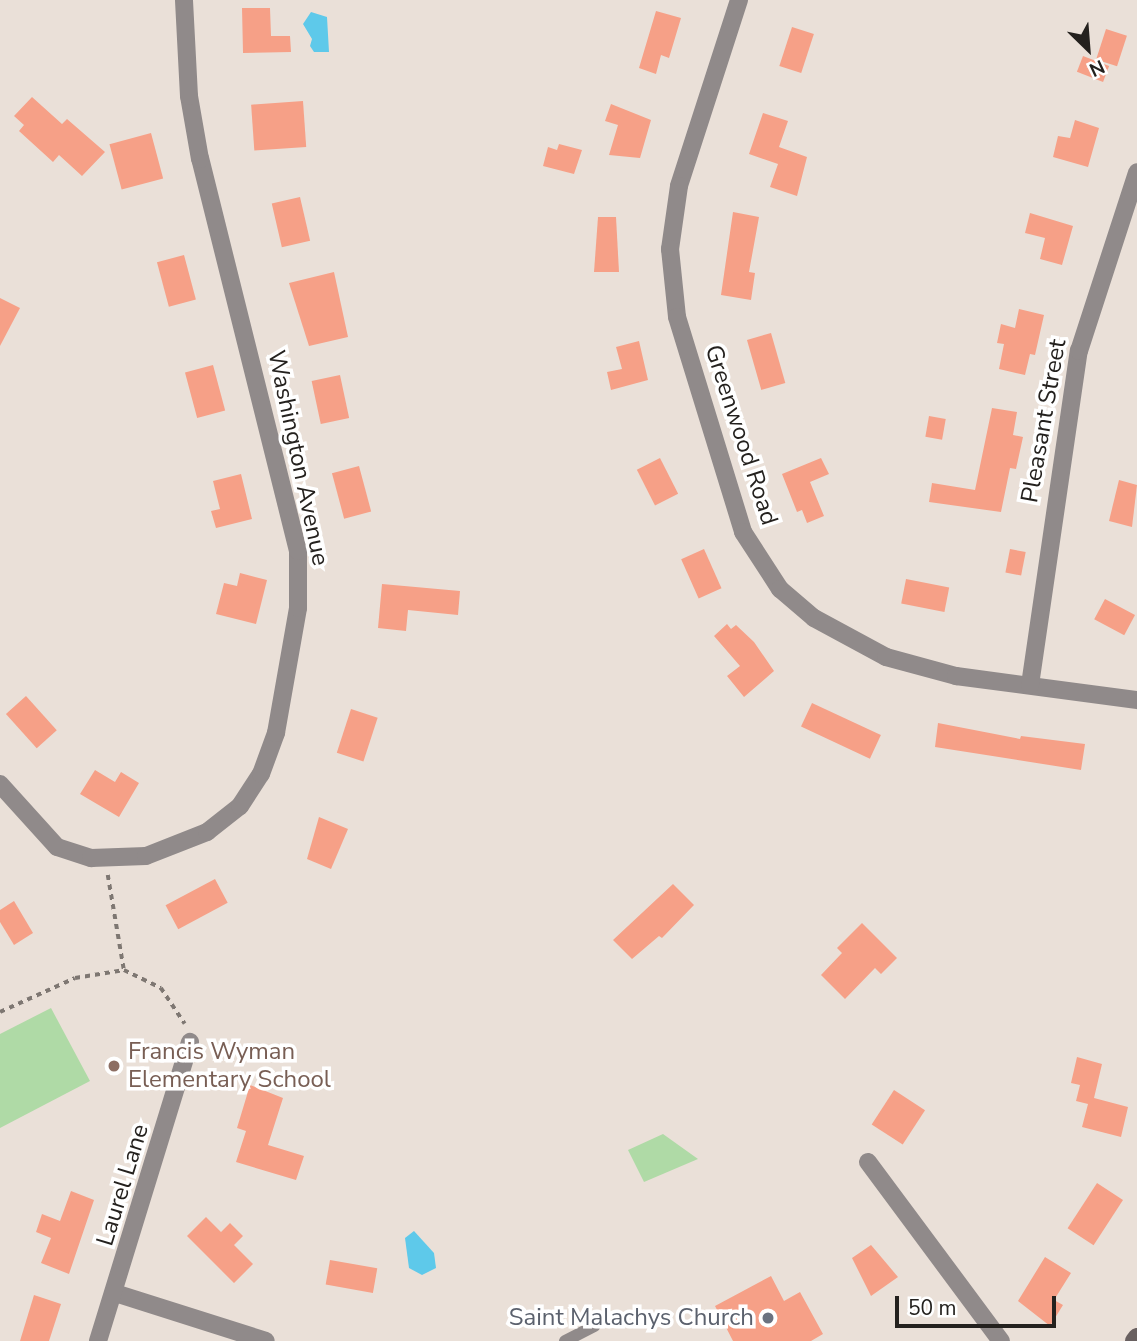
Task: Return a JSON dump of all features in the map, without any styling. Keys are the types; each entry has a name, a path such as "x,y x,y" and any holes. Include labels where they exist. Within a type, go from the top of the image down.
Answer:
{"street":[{"name":"Washington Avenue","path":"0,784 57,847 105,859 177,848 240,806 261,774 276,733 298,608 298,551 195,128 184,0"},
{"name":"Greenwood Road","path":"739,0 679,186 670,248 677,317 743,532 780,589 844,638 917,668 1137,700"},
{"name":"Pleasant Street","path":"1030,685 1079,351 1137,172"},
{"name":"Laurel Lane","path":"98,1341 115,1293 190,1042"},
{"path":"868,1162 1001,1341"},
{"path":"115,1293 265,1341"}],"lane":[{"path":"565,1341 594,1326"}],"path":[{"path":"105,859 124,970"},
{"path":"0,1012 75,978 124,970 149,978 169,996 190,1042"}],"green space":[{"path":"51,1008 90,1081 0,1128 0,1034"},
{"path":"663,1134 698,1159 644,1182 628,1150"}],"water":[{"path":"311,12 327,17 329,52 314,52 310,46 312,39 303,24"},
{"path":"414,1231 434,1253 436,1268 422,1275 409,1268 405,1238"}],"building":[{"path":"242,8 270,8 271,36 290,36 291,52 243,53"},
{"path":"656,11 681,18 669,58 661,55 656,74 639,68"},
{"path":"792,27 814,34 801,73 779,66"},
{"path":"1106,29 1127,36 1117,66 1096,59"},
{"path":"1083,56 1109,66 1103,82 1077,72"},
{"path":"32,97 62,124 67,119 105,152 82,176 59,155 53,162 19,131 24,125 14,116"},
{"path":"303,101 306,147 254,151 251,105"},
{"path":"611,104 651,120 640,158 609,155 618,125 605,121"},
{"path":"763,113 788,121 779,147 807,157 797,196 770,187 778,164 749,154"},
{"path":"1075,120 1099,128 1088,167 1053,157 1058,136 1070,138"},
{"path":"151,133 163,178 122,190 109,144"},
{"path":"559,144 582,150 574,174 543,166 548,147 557,150"},
{"path":"300,197 310,241 282,247 272,204"},
{"path":"733,212 759,217 749,272 755,273 751,300 721,295"},
{"path":"1030,213 1073,226 1062,265 1040,259 1045,238 1025,233"},
{"path":"598,217 616,217 619,272 594,272"},
{"path":"184,255 196,299 169,307 157,262"},
{"path":"334,272 348,337 309,346 289,283"},
{"path":"0,298 20,308 0,346"},
{"path":"1019,309 1044,315 1035,355 1030,354 1025,375 999,369 1004,344 997,343 1001,324 1015,328"},
{"path":"771,333 785,383 761,390 747,340"},
{"path":"639,341 648,380 611,390 607,372 622,369 616,347"},
{"path":"213,365 225,410 197,418 185,373"},
{"path":"340,375 349,418 321,424 312,381"},
{"path":"992,408 1017,412 1013,435 1023,437 1016,469 1010,468 1001,512 929,502 932,483 975,490"},
{"path":"929,416 946,419 942,440 925,437"},
{"path":"660,458 678,494 655,505 637,470"},
{"path":"821,458 829,474 810,482 824,516 807,523 802,510 797,512 782,474"},
{"path":"359,466 371,511 344,519 332,473"},
{"path":"241,474 252,519 216,528 211,511 220,509 213,481"},
{"path":"1119,480 1137,485 1132,527 1109,521"},
{"path":"704,549 721,588 699,598 681,559"},
{"path":"1010,549 1026,552 1021,576 1005,573"},
{"path":"240,573 267,580 256,624 216,614 224,583 237,586"},
{"path":"906,579 949,587 944,612 901,604"},
{"path":"382,584 460,591 458,615 408,610 406,631 378,628"},
{"path":"1105,599 1135,615 1124,635 1094,619"},
{"path":"727,624 731,629 736,625 754,642 774,671 744,697 727,676 740,666 714,636"},
{"path":"26,696 57,730 37,748 6,714"},
{"path":"812,703 881,735 870,759 801,727"},
{"path":"351,709 378,718 363,761 337,753"},
{"path":"938,723 1020,739 1021,736 1085,744 1081,770 935,747"},
{"path":"95,770 115,782 121,772 139,783 119,817 80,794"},
{"path":"319,817 348,829 331,869 307,859"},
{"path":"215,879 228,903 178,929 166,905"},
{"path":"673,884 694,905 662,938 659,936 632,959 613,940"},
{"path":"14,901 33,933 14,945 0,922 0,910"},
{"path":"862,923 897,958 881,974 875,968 845,999 821,975 842,953 837,948"},
{"path":"1077,1057 1102,1064 1094,1098 1128,1107 1121,1137 1082,1127 1088,1104 1076,1101 1080,1085 1071,1083"},
{"path":"250,1085 283,1098 268,1145 304,1156 296,1180 236,1162 246,1131 237,1128"},
{"path":"894,1090 925,1110 903,1145 872,1124"},
{"path":"1097,1183 1123,1200 1094,1245 1068,1228"},
{"path":"71,1191 94,1200 69,1274 41,1263 51,1238 36,1232 42,1214 60,1221"},
{"path":"206,1217 221,1232 230,1223 243,1236 234,1245 253,1264 234,1283 187,1236"},
{"path":"871,1245 898,1277 871,1296 852,1258"},
{"path":"1045,1257 1071,1273 1054,1300 1063,1305 1050,1326 1018,1301"},
{"path":"330,1260 377,1268 373,1293 326,1285"},
{"name":"Saint Malachys Church","path":"771,1276 784,1301 800,1292 823,1334 811,1341 733,1341 715,1306"},
{"path":"34,1295 61,1304 49,1341 20,1341"}],"place":[{"name":"Francis Wyman Elementary School","path":"114,1066"},
{"name":"Saint Malachys Church","path":"768,1318"}]}
